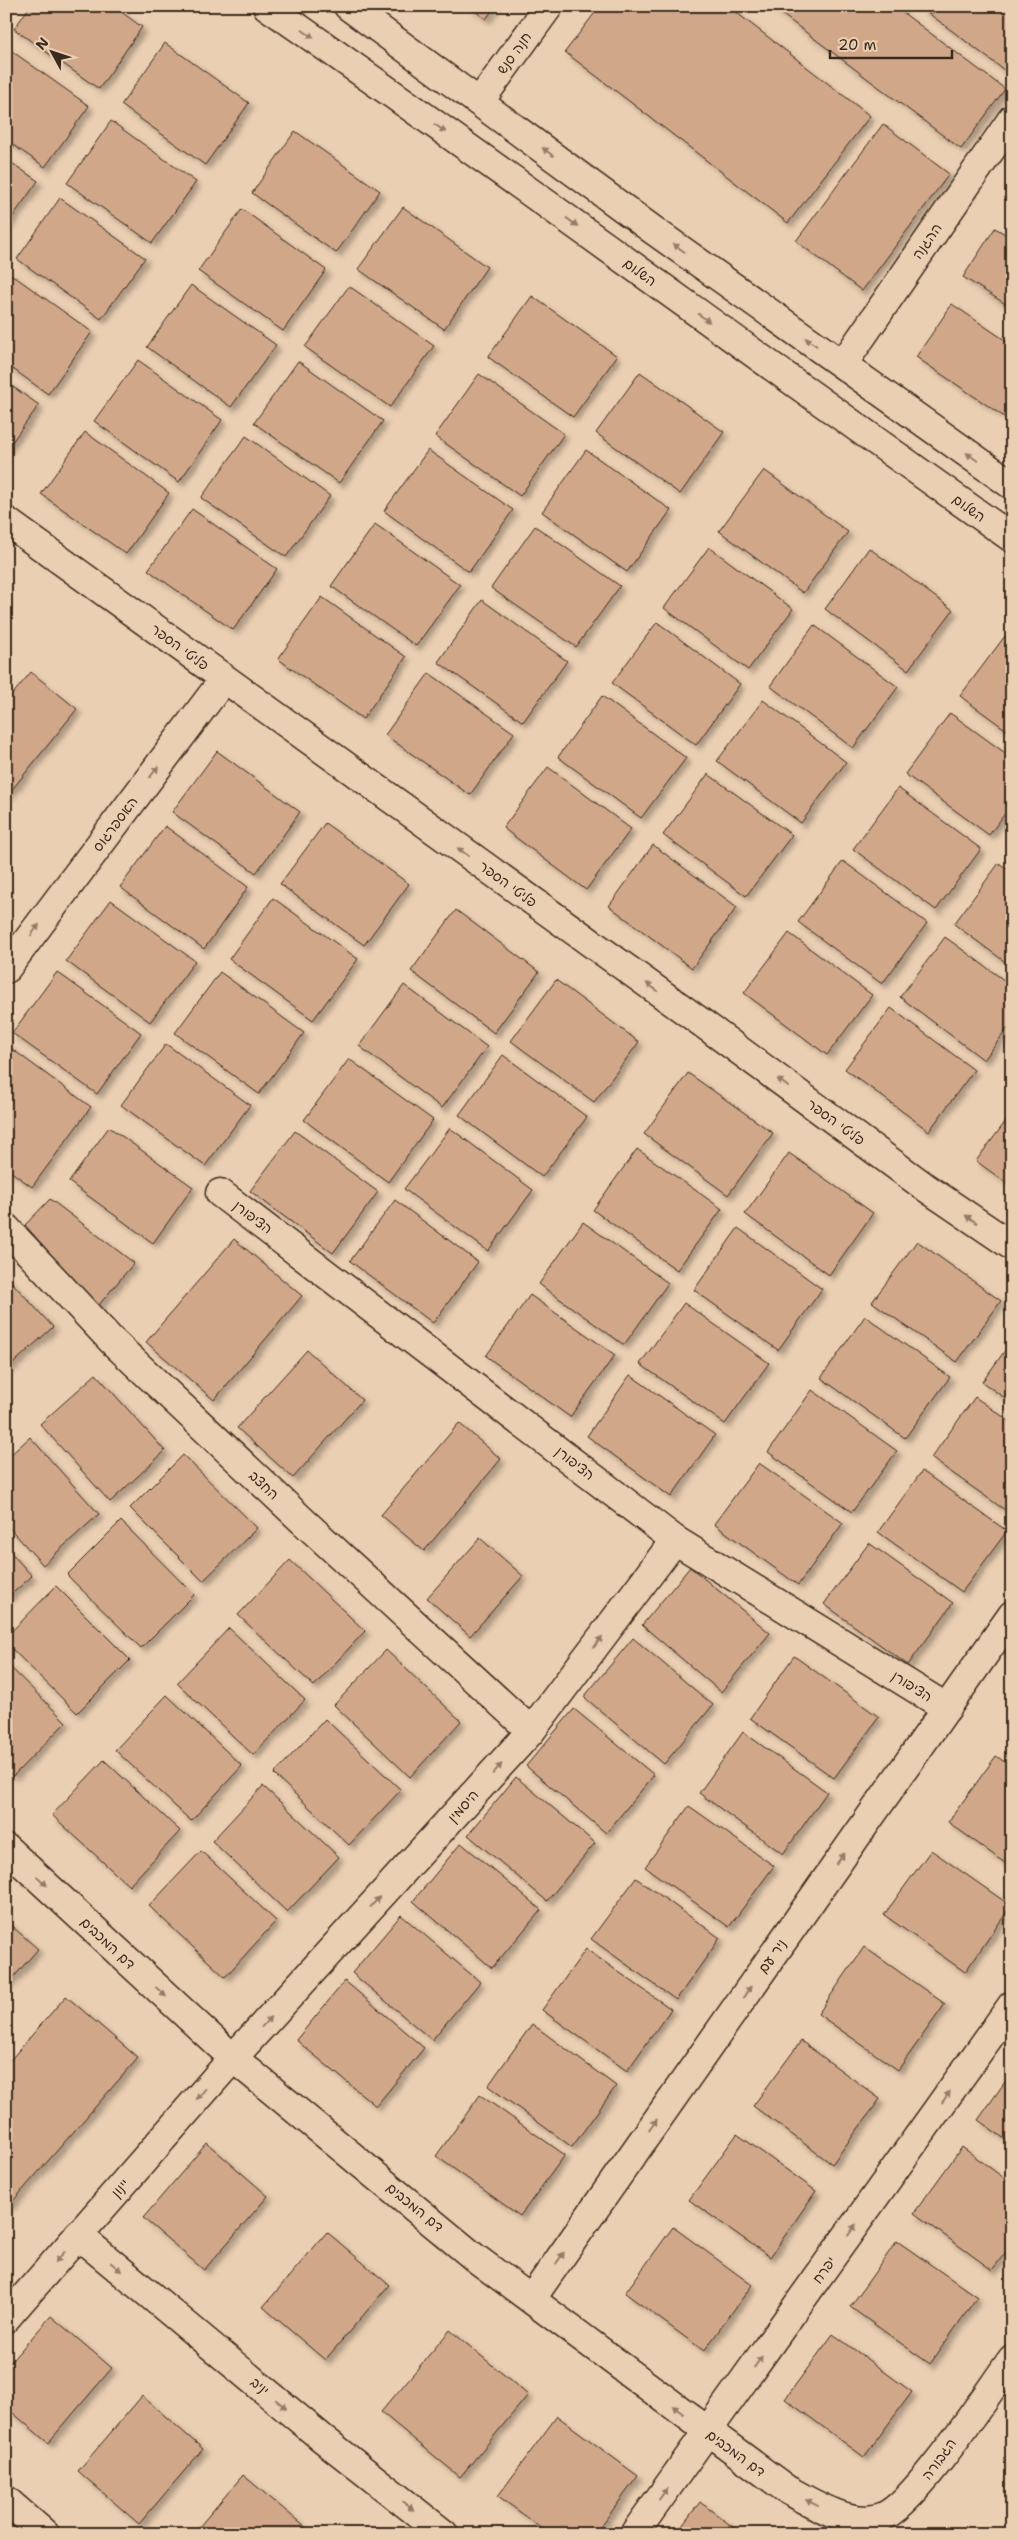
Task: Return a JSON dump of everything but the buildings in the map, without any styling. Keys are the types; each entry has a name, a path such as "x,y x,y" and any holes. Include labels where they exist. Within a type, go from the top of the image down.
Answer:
{"street":[{"name":"השלום","path":"268,6 552,208 801,389 1012,538"},
{"path":"348,6 480,101 653,230 1012,485"},
{"name":"חנה סנש","path":"480,101 549,6"},
{"name":"ההגנה","path":"843,364 1012,119"},
{"name":"פליטי הספר","path":"6,521 698,1020 925,1188 1012,1246"},
{"name":"האספרגוס","path":"6,969 224,679"},
{"name":"הציפורן","path":"220,1193 675,1540 947,1708"},
{"name":"החצב","path":"6,1228 111,1340 304,1522 531,1731"},
{"name":"היסמין","path":"233,2058 531,1731 675,1540"},
{"name":"ניר עם","path":"532,2298 1012,1615"},
{"name":"דם המכבים","path":"6,1848 233,2058 474,2257 532,2298 708,2433 786,2489 853,2527"},
{"name":"יפרח","path":"634,2534 1012,2005"},
{"name":"יינון","path":"6,2318 233,2058"},
{"name":"יניב","path":"78,2235 322,2438 444,2534"},
{"name":"הגבורה","path":"853,2527 882,2517 911,2497 1012,2359"},
{"path":"6,2500 45,2534"}]}
